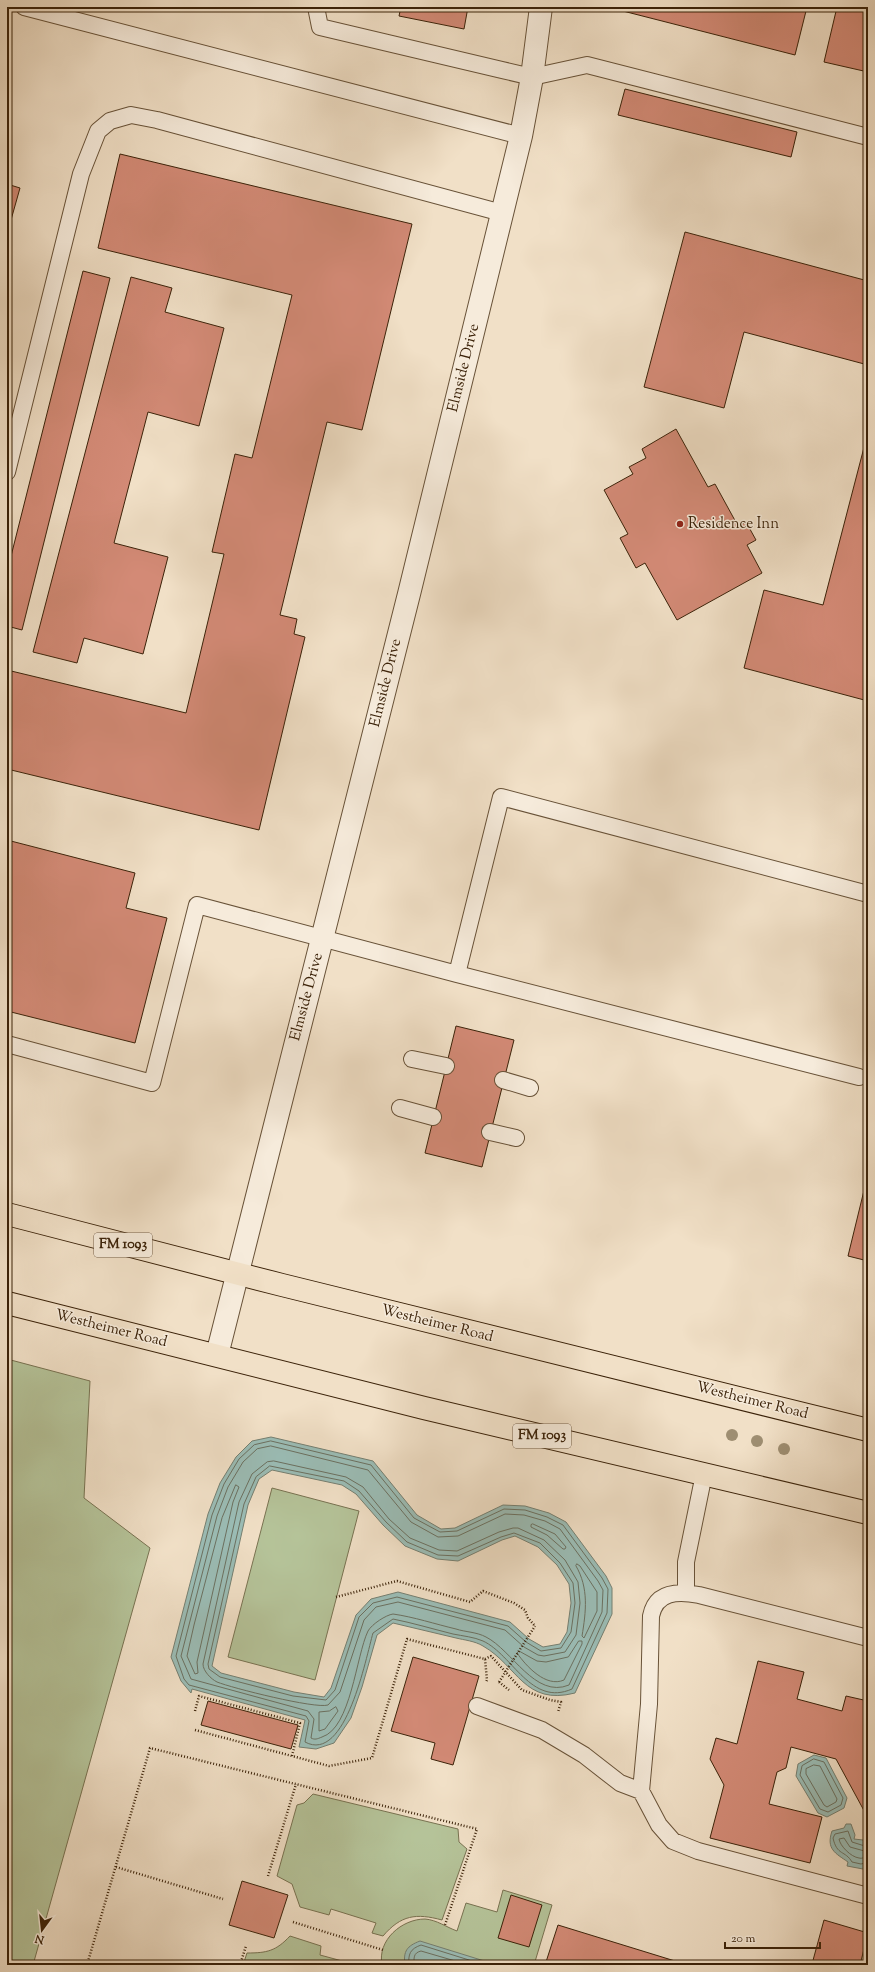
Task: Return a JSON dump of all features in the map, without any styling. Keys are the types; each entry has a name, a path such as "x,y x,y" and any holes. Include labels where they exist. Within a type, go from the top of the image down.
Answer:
{"main road":[{"name":"Westheimer Road","path":"7,1214 238,1274 868,1430"},
{"name":"Westheimer Road","path":"7,1303 424,1408 868,1512"}],"street":[{"name":"Elmside Drive","path":"217,1355 502,213 532,77 541,7"}],"lane":[{"path":"24,7 520,136"},
{"path":"316,7 320,27 532,77 587,65 868,137"},
{"path":"7,472 81,174 98,131 110,121 131,115 157,120 502,213"},
{"path":"457,974 501,797 868,894"},
{"path":"7,1044 152,1083 197,905 287,927 322,939 457,974 859,1076"},
{"path":"412,1059 446,1066"},
{"path":"503,1080 530,1088"},
{"path":"400,1108 433,1117"},
{"path":"490,1132 516,1138"},
{"path":"686,1592 686,1562 704,1474"},
{"path":"868,1638 686,1592 674,1593 661,1597 654,1605 652,1616 649,1704 641,1790 659,1825 673,1841 698,1851 868,1896"},
{"path":"477,1706 542,1730 584,1755 620,1783 641,1790"}],"path":[{"path":"336,1597 397,1581 470,1602 483,1591 514,1603 525,1610 528,1618 535,1626 499,1682"},
{"path":"195,1730 329,1766 372,1758 407,1639 485,1659 491,1656 522,1690 550,1700 561,1702 557,1715"},
{"path":"485,1659 487,1680"},
{"path":"195,1711 199,1696 300,1723 292,1756"},
{"path":"87,1965 150,1748 477,1829 445,1926"},
{"path":"268,1876 296,1784"},
{"path":"116,1867 223,1899"},
{"path":"292,1922 383,1950"},
{"path":"240,1965 246,1946"}],"green space":[{"path":"7,1359 90,1381 84,1498 150,1548 33,1965 7,1965"},
{"path":"272,1488 359,1511 315,1680 228,1657"},
{"path":"313,1794 458,1829 459,1842 467,1849 442,1920 417,1916 403,1920 396,1924 383,1936 372,1933 376,1923 331,1909 329,1915 300,1907 292,1884 277,1876 297,1805 304,1803"},
{"path":"503,1890 552,1905 534,1965 382,1965 381,1956 383,1947 387,1939 400,1927 416,1920 425,1919 437,1922 457,1931 466,1903 497,1912"},
{"path":"290,1936 321,1946 320,1955 357,1965 243,1965 247,1953 266,1952 276,1948"}],"water":[{"path":"271,1437 373,1461 417,1515 441,1529 455,1528 503,1505 525,1506 549,1513 566,1522 606,1576 612,1588 612,1614 575,1693 558,1696 544,1694 523,1682 495,1654 480,1644 393,1623 377,1635 362,1687 351,1718 334,1743 316,1749 299,1747 305,1720 192,1689 191,1693 181,1681 171,1657 208,1514 220,1483 236,1457 252,1441","holes":["272,1470 342,1485 356,1494 383,1525 405,1546 437,1559 458,1561 502,1540 515,1536 538,1547 557,1565 569,1584 571,1603 567,1632 560,1644 543,1647 529,1639 510,1622 398,1592 371,1599 356,1615 331,1688 324,1697 294,1692 221,1673 212,1666 248,1505 259,1479"]},
{"path":"814,1755 826,1758 847,1798 844,1808 827,1817 818,1813 796,1776 798,1764"},
{"path":"846,1824 851,1824 855,1835 854,1839 863,1840 868,1845 868,1865 863,1869 847,1866 848,1862 836,1853 831,1846 830,1837 832,1831 844,1828"},
{"path":"420,1941 494,1965 405,1965 405,1953 409,1947"}],"building":[{"path":"401,7 468,7 464,29 399,16"},
{"path":"620,7 807,7 795,55 619,10"},
{"path":"837,7 849,7 868,12 868,72 824,62"},
{"path":"625,89 797,132 791,157 618,115"},
{"path":"120,154 412,224 362,430 327,422 280,615 297,619 294,634 305,637 259,830 7,769 7,670 186,713 224,554 212,552 235,454 252,458 292,295 98,248"},
{"path":"7,184 20,188 9,227 7,226"},
{"path":"685,232 868,281 868,365 744,332 724,408 644,387"},
{"path":"83,271 110,278 22,630 7,626 7,572"},
{"path":"131,277 172,288 165,312 224,328 199,426 148,412 114,543 168,557 143,654 84,638 77,663 33,652"},
{"name":"Residence Inn","path":"676,429 708,487 715,484 738,526 746,522 756,540 747,545 762,573 677,620 645,563 636,568 620,538 628,534 604,490 633,474 629,467 646,458 642,449"},
{"path":"868,432 868,701 744,668 764,590 823,605"},
{"path":"7,840 135,873 126,908 167,918 135,1043 7,1011"},
{"path":"456,1026 514,1040 482,1167 425,1153"},
{"path":"868,1174 868,1261 848,1256"},
{"path":"413,1657 479,1676 453,1765 431,1759 435,1743 391,1731"},
{"path":"758,1661 804,1672 797,1699 842,1711 846,1696 868,1701 868,1818 836,1759 791,1747 786,1768 777,1772 769,1804 822,1817 810,1863 710,1838 724,1785 710,1759 716,1738 737,1744"},
{"path":"208,1701 298,1725 291,1749 201,1725"},
{"path":"242,1881 288,1895 274,1938 229,1925"},
{"path":"511,1895 542,1905 529,1947 498,1938"},
{"path":"824,1920 868,1933 860,1965 812,1964"},
{"path":"558,1925 688,1965 545,1965"}],"place":[{"name":"Residence Inn","path":"680,524"}]}
